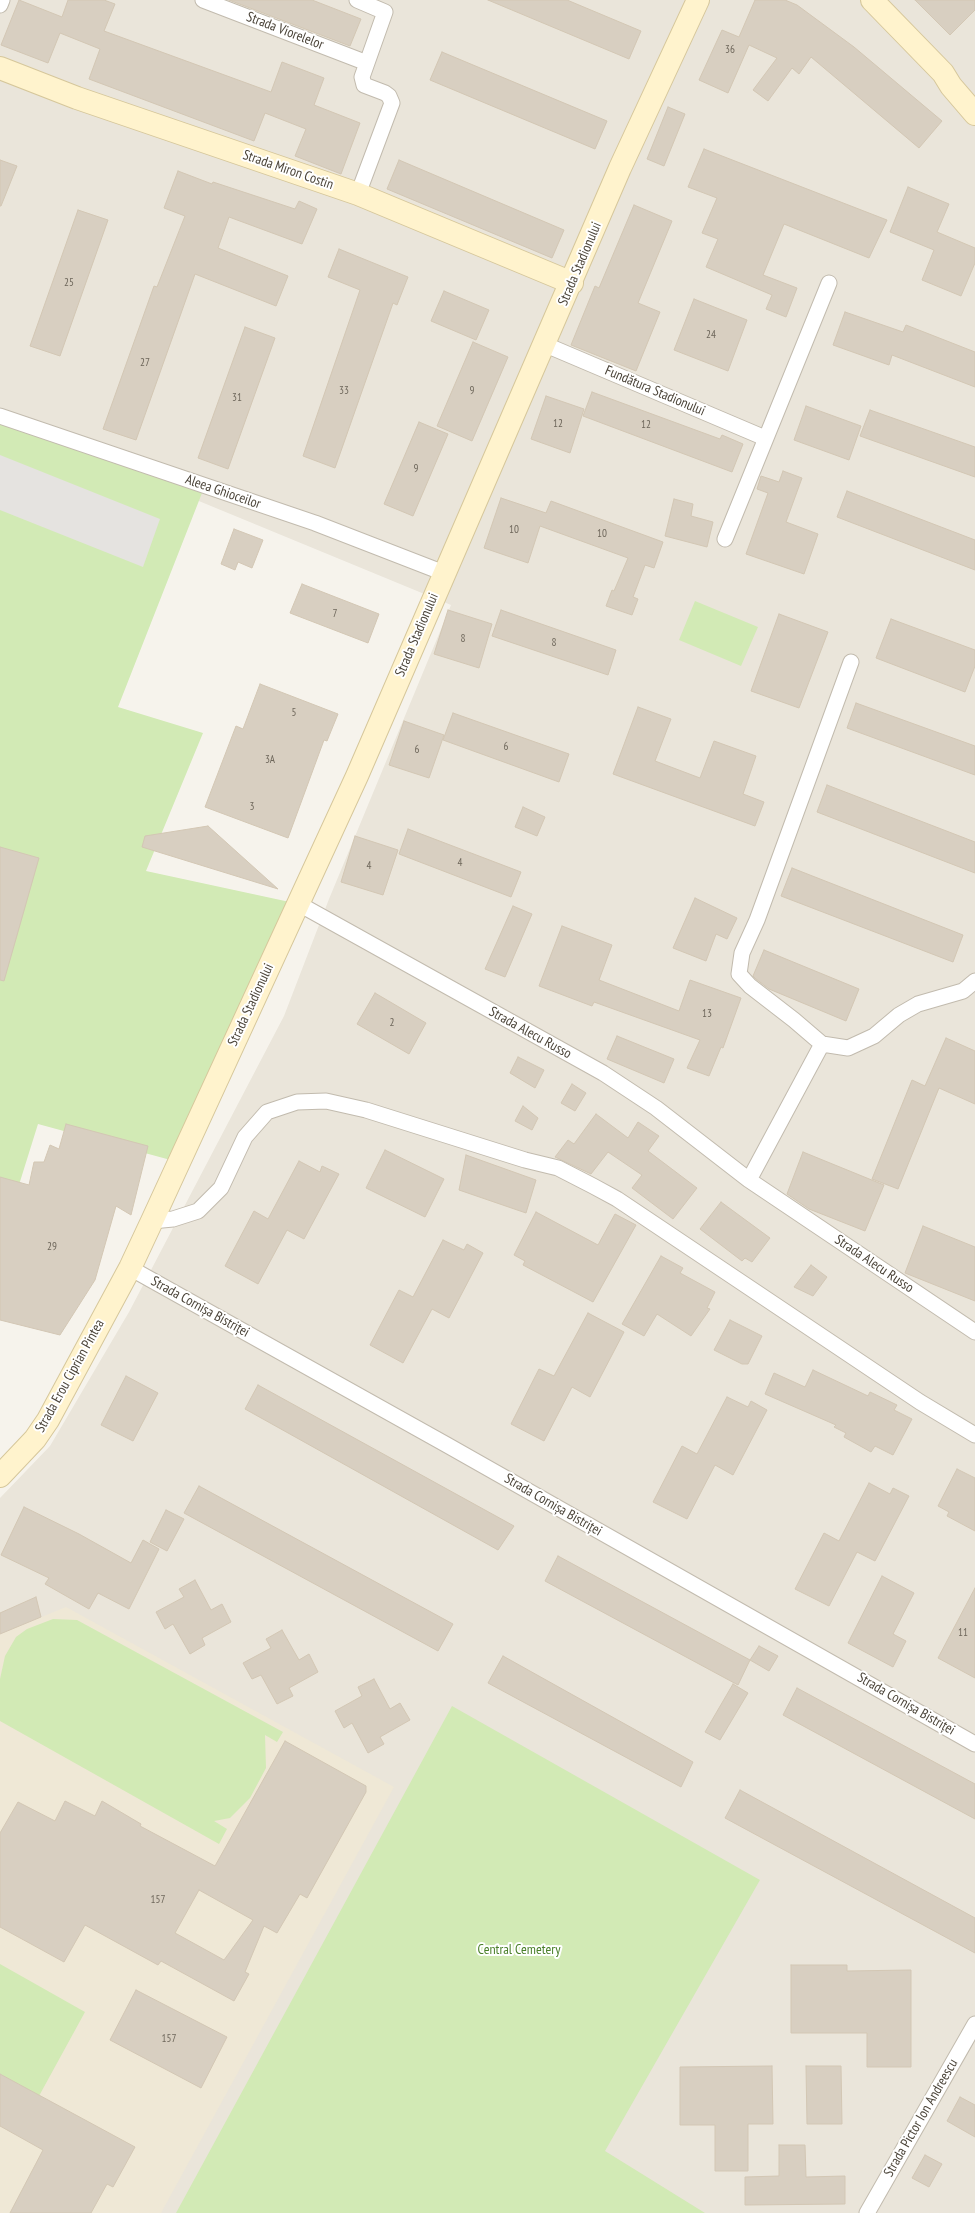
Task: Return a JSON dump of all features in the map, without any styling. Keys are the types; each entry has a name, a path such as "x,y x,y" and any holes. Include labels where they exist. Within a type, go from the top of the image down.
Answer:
{"street":[{"path":"0,5 2,0"},
{"name":"Strada Viorelelor","path":"203,0 367,63"},
{"path":"357,0 385,12 362,77 364,86 385,93 389,96 392,103 358,194"},
{"name":"Strada Stadionului","path":"130,1268 246,1013 299,904 357,776 444,573 546,345 620,168 698,0"},
{"path":"872,0 943,73 951,86 975,114"},
{"name":"Strada Miron Costin","path":"0,68 77,98 358,194 572,283"},
{"path":"943,73 962,80 975,90"},
{"path":"725,539 829,282"},
{"name":"Fundătura Stadionului","path":"546,345 765,438"},
{"name":"Aleea Ghioceilor","path":"0,416 315,523 444,573"},
{"path":"852,662 757,920 742,953 738,974 750,986 822,1044 848,1048 874,1036 918,1004 963,991 975,981"},
{"name":"Strada Alecu Russo","path":"299,904 603,1073 656,1108 749,1180 975,1332"},
{"path":"749,1180 822,1044"},
{"path":"152,1221 173,1219 198,1211 221,1188 245,1137 267,1112 297,1102 326,1101 366,1110 525,1160 558,1168 593,1186 617,1199 920,1402 975,1435"},
{"name":"Strada Erou Ciprian Pintea","path":"0,1476 35,1439 48,1420 130,1268"},
{"name":"Strada Cornișa Bistriței","path":"130,1268 975,1744"},
{"name":"Strada Pictor Ion Andreescu","path":"867,2213 975,2024"}],"shaded area":[{"path":"0,0 975,0 975,2213 0,2213 0,1498 50,1446 129,1312 284,1016 329,899 451,605 0,419"},
{"path":"0,455 160,519 143,567 0,510"},
{"path":"66,1607 394,1787 161,2213 0,2213 0,1634"}],"green space":[{"path":"0,417 202,493 118,707 203,733 146,871 299,904 178,1162 38,1124 18,1188 0,1182"},
{"path":"695,601 758,627 741,666 679,640"},
{"path":"53,1619 77,1620 283,1732 277,1742 265,1735 266,1768 250,1798 230,1818 214,1821 227,1829 219,1844 0,1721 0,1679 5,1656 16,1637 27,1629"},
{"name":"Central Cemetery","path":"452,1706 760,1880 605,2151 705,2213 176,2213"},
{"path":"0,1964 85,2012 39,2096 0,2074"}],"building":[{"path":"19,0 62,17 68,0 104,0 115,4 104,31 271,92 282,62 324,78 314,105 360,123 341,174 295,156 306,129 265,113 254,141 89,79 100,49 60,33 48,63 1,45"},
{"path":"229,0 312,0 361,19 350,46"},
{"path":"488,0 567,0 641,31 629,59"},
{"path":"755,0 785,0 797,5 854,47 942,121 919,148 811,57 799,74 792,68 768,101 753,90 777,58 749,45 728,93 699,80 722,30 739,37"},
{"path":"915,0 975,0 975,10 950,35"},
{"path":"442,52 607,121 595,149 430,80"},
{"path":"668,107 685,114 664,166 647,159"},
{"path":"704,149 887,220 869,258 784,224 763,275 797,288 786,317 766,309 772,295 706,267 718,239 702,233 717,198 688,187"},
{"path":"0,160 17,166 1,206 0,206"},
{"path":"399,160 564,230 552,258 387,189"},
{"path":"178,171 212,184 213,182 295,209 299,201 317,209 302,244 229,217 218,248 288,276 276,306 195,274 136,440 103,429 154,286 157,287 185,216 164,208"},
{"path":"908,187 949,204 937,232 975,248 975,263 961,296 922,280 934,250 890,232"},
{"path":"634,205 672,221 638,303 660,312 636,371 571,345 595,286 599,288"},
{"path":"78,210 108,220 60,356 30,346"},
{"path":"339,249 408,277 397,305 393,303 335,468 303,456 360,290 328,277"},
{"path":"444,291 489,310 476,340 431,321"},
{"path":"694,299 747,320 728,371 674,350"},
{"path":"845,312 903,332 906,325 975,352 975,387 892,355 889,365 833,345"},
{"path":"245,327 275,338 228,469 198,458"},
{"path":"473,342 508,357 472,441 437,426"},
{"path":"592,392 720,439 722,435 743,444 732,472 583,416"},
{"path":"546,396 584,409 570,453 531,439"},
{"path":"806,406 861,426 849,460 794,440"},
{"path":"870,410 975,447 975,477 860,436"},
{"path":"419,422 448,434 413,516 384,504"},
{"path":"783,471 802,478 786,522 818,534 804,574 746,554 768,493 757,489 761,476 779,482"},
{"path":"847,491 975,540 975,570 837,517"},
{"path":"501,498 546,513 551,501 663,542 654,568 645,565 633,597 638,599 632,615 606,606 628,558 540,526 528,563 484,548"},
{"path":"674,499 693,504 691,516 713,522 707,547 665,536"},
{"path":"234,529 263,540 252,568 238,562 235,570 221,564"},
{"path":"302,584 379,614 368,643 290,613"},
{"path":"448,610 492,624 479,668 434,654"},
{"path":"501,610 616,650 608,675 492,636"},
{"path":"779,614 828,632 799,708 751,691"},
{"path":"891,619 975,650 975,666 965,692 876,658"},
{"path":"260,684 338,714 327,741 324,740 288,838 205,807 236,726 243,729"},
{"path":"856,703 975,746 975,775 847,728"},
{"path":"638,707 671,719 655,761 700,778 714,741 756,756 743,794 764,802 755,826 613,774"},
{"path":"453,713 569,754 559,782 443,740"},
{"path":"404,721 444,735 429,778 389,765"},
{"path":"827,785 975,842 975,873 817,812"},
{"path":"523,807 545,817 537,836 515,827"},
{"path":"208,826 278,889 142,847 145,836"},
{"path":"408,829 521,872 511,897 399,854"},
{"path":"355,836 398,850 383,895 341,882"},
{"path":"0,847 39,858 4,981 0,980"},
{"path":"792,868 963,935 953,962 781,896"},
{"path":"695,898 737,918 727,939 716,934 706,961 673,948"},
{"path":"513,906 532,914 505,977 485,969"},
{"path":"562,926 612,945 599,980 679,1011 690,980 741,998 723,1048 721,1047 709,1076 687,1068 700,1040 594,1002 592,1006 539,986"},
{"path":"764,950 859,989 846,1021 769,989 756,979 753,976"},
{"path":"375,993 426,1023 409,1054 357,1024"},
{"path":"617,1036 674,1059 664,1083 607,1059"},
{"path":"946,1038 975,1051 975,1104 939,1088 898,1189 872,1179 912,1080 925,1086"},
{"path":"518,1057 544,1070 535,1088 510,1073"},
{"path":"572,1084 586,1093 575,1111 561,1103"},
{"path":"523,1106 538,1118 532,1130 515,1121"},
{"path":"596,1114 628,1138 638,1122 659,1136 648,1151 697,1188 673,1219 632,1188 642,1175 608,1152 591,1174 555,1157 568,1140 574,1144"},
{"path":"66,1124 148,1146 131,1215 116,1206 95,1280 60,1335 0,1320 0,1177 29,1185 34,1162 44,1162 50,1145 59,1149"},
{"path":"385,1150 444,1179 425,1217 366,1188"},
{"path":"803,1152 884,1185 865,1231 809,1209 787,1194"},
{"path":"466,1155 536,1180 526,1213 459,1190"},
{"path":"299,1161 320,1172 322,1166 339,1174 304,1239 287,1230 258,1284 225,1266 254,1211 268,1219"},
{"path":"721,1202 770,1238 752,1262 745,1258 742,1261 700,1229"},
{"path":"536,1212 598,1245 615,1214 636,1225 593,1302 523,1265 525,1261 514,1255"},
{"path":"923,1226 975,1247 975,1301 905,1273"},
{"path":"443,1240 464,1250 467,1244 483,1253 449,1318 432,1309 403,1363 370,1345 399,1290 413,1297"},
{"path":"661,1256 683,1268 680,1273 715,1292 707,1308 710,1309 691,1336 657,1314 644,1336 622,1324"},
{"path":"811,1265 827,1277 813,1296 794,1287"},
{"path":"588,1313 624,1332 590,1397 572,1387 544,1441 511,1424 539,1369 554,1376"},
{"path":"730,1320 762,1336 748,1364 742,1364 714,1350"},
{"path":"813,1370 868,1396 870,1392 897,1405 894,1410 912,1419 893,1455 875,1446 871,1452 844,1437 846,1433 834,1427 836,1425 765,1394 774,1373 805,1387"},
{"path":"126,1376 158,1393 133,1441 101,1425"},
{"path":"258,1385 514,1526 498,1550 245,1409"},
{"path":"727,1397 748,1407 751,1401 767,1410 733,1475 715,1465 687,1519 653,1502 682,1446 697,1454"},
{"path":"957,1469 975,1478 975,1531 947,1516 949,1512 938,1506"},
{"path":"869,1483 890,1494 893,1488 909,1496 875,1561 857,1552 829,1606 795,1589 824,1533 839,1541"},
{"path":"199,1486 453,1624 438,1651 184,1513"},
{"path":"24,1507 79,1534 131,1563 143,1540 159,1549 129,1609 98,1593 89,1609 45,1584 49,1578 1,1555"},
{"path":"166,1510 184,1519 167,1551 150,1542"},
{"path":"558,1556 750,1660 738,1685 545,1581"},
{"path":"882,1576 914,1593 893,1634 906,1641 893,1667 848,1643"},
{"path":"195,1580 211,1610 222,1604 231,1622 202,1638 205,1645 190,1654 173,1624 165,1629 156,1612 184,1597 179,1589"},
{"path":"975,1588 975,1678 938,1658"},
{"path":"36,1597 41,1617 0,1634 0,1613"},
{"path":"282,1630 299,1660 309,1654 318,1672 289,1688 293,1696 277,1704 261,1675 252,1679 243,1663 271,1648 266,1639"},
{"path":"759,1646 778,1656 769,1671 750,1660"},
{"path":"503,1656 693,1762 681,1787 488,1683"},
{"path":"374,1679 390,1709 400,1703 410,1720 380,1737 384,1744 368,1753 352,1723 344,1728 335,1711 362,1696 358,1687"},
{"path":"733,1684 748,1693 720,1740 705,1732"},
{"path":"797,1688 975,1784 975,1819 783,1715"},
{"path":"285,1741 366,1786 366,1792 307,1898 300,1894 277,1933 264,1926 245,1972 249,1974 234,2001 161,1961 158,1965 85,1925 64,1962 0,1927 0,1833 18,1802 55,1821 65,1801 95,1816 102,1801 141,1824 140,1826 215,1866","holes":["199,1890 253,1920 224,1960 175,1933"]},
{"path":"740,1790 975,1918 975,1953 725,1818"},
{"path":"791,1965 847,1965 847,1971 911,1970 911,2067 867,2067 867,2033 791,2033"},
{"path":"136,1990 227,2037 201,2088 110,2040"},
{"path":"772,2066 773,2124 748,2124 748,2171 715,2171 715,2125 680,2125 680,2067"},
{"path":"806,2066 841,2066 842,2124 807,2124"},
{"path":"0,2074 135,2147 113,2187 107,2184 91,2213 10,2213 43,2150 0,2126"},
{"path":"960,2097 975,2105 975,2137 947,2121"},
{"path":"779,2145 805,2145 806,2177 845,2176 845,2204 745,2205 745,2177 779,2176"},
{"path":"925,2155 942,2164 929,2187 912,2178"}]}
